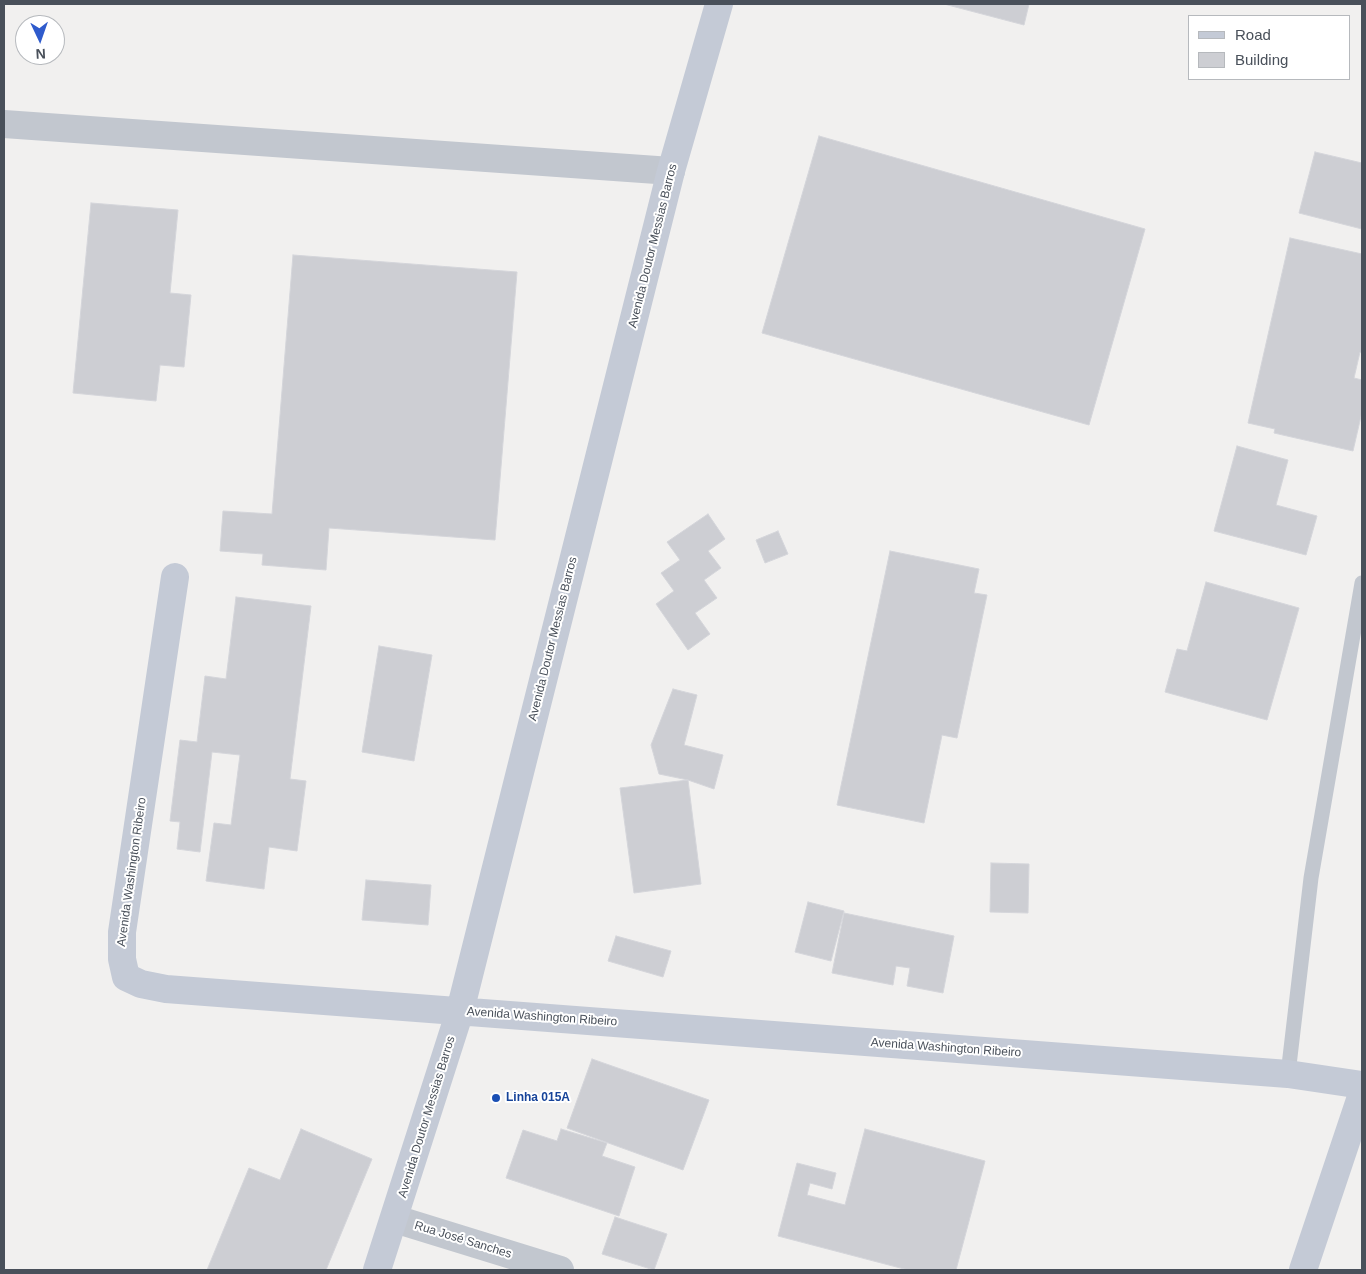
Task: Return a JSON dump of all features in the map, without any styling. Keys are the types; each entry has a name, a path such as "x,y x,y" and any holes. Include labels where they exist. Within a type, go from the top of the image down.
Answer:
{"street":[{"name":"Avenida Doutor Messias Barros","path":"377,1270 395,1219 460,1011 671,171 719,4"},
{"path":"4,124 671,171"},
{"name":"Avenida Washington Ribeiro","path":"176,577 122,932 122,959 126,977 141,984 166,989 1288,1074 1362,1085"},
{"path":"1303,1270 1362,1094"},
{"name":"Rua José Sanches","path":"395,1219 560,1270"}],"lane":[{"path":"1288,1074 1311,878 1362,582"}],"building":[{"path":"944,4 1029,4 1024,25"},
{"path":"819,136 1145,229 1089,425 762,333"},
{"path":"1315,152 1362,163 1362,229 1299,213"},
{"path":"91,203 178,210 170,293 191,295 184,367 160,365 156,401 73,393"},
{"path":"1290,238 1362,254 1362,353 1360,352 1354,378 1362,380 1362,412 1353,451 1274,433 1275,429 1248,423"},
{"path":"293,255 517,272 495,540 329,528 326,570 262,565 263,554 220,551 223,511 272,514"},
{"path":"1237,446 1288,460 1276,505 1317,516 1306,555 1214,531"},
{"path":"708,514 725,539 708,551 721,568 704,580 717,598 695,613 710,634 688,650 656,604 674,591 661,573 680,560 667,542"},
{"path":"778,531 788,554 765,563 756,540"},
{"path":"890,551 979,569 974,593 987,595 957,738 942,735 924,823 837,805"},
{"path":"1206,582 1299,608 1267,720 1165,692 1177,649 1187,651"},
{"path":"236,597 311,606 290,779 306,781 297,851 269,847 264,889 206,881 214,823 231,825 240,755 212,752 200,852 177,849 180,822 170,821 180,740 197,742 205,676 226,679"},
{"path":"379,646 432,655 414,761 362,752"},
{"path":"673,689 697,695 684,745 723,755 714,789 688,780 659,774 651,745"},
{"path":"688,780 701,884 634,893 620,788"},
{"path":"991,863 1029,864 1028,913 990,912"},
{"path":"366,880 431,885 428,925 362,920"},
{"path":"808,902 844,911 831,961 795,952"},
{"path":"844,913 954,936 943,993 907,986 910,968 896,966 893,985 832,973"},
{"path":"616,936 671,951 663,977 608,961"},
{"path":"592,1059 709,1100 683,1170 567,1128"},
{"path":"301,1129 372,1159 326,1270 207,1270 249,1168 280,1180"},
{"path":"561,1129 607,1143 602,1156 635,1167 619,1216 506,1178 523,1130 557,1141"},
{"path":"865,1129 985,1161 956,1270 908,1270 778,1236 797,1163 836,1173 832,1189 810,1183 807,1195 845,1205"},
{"path":"615,1217 667,1234 654,1270 602,1254"}],"place":[{"name":"Linha 015A","path":"496,1098"}]}
